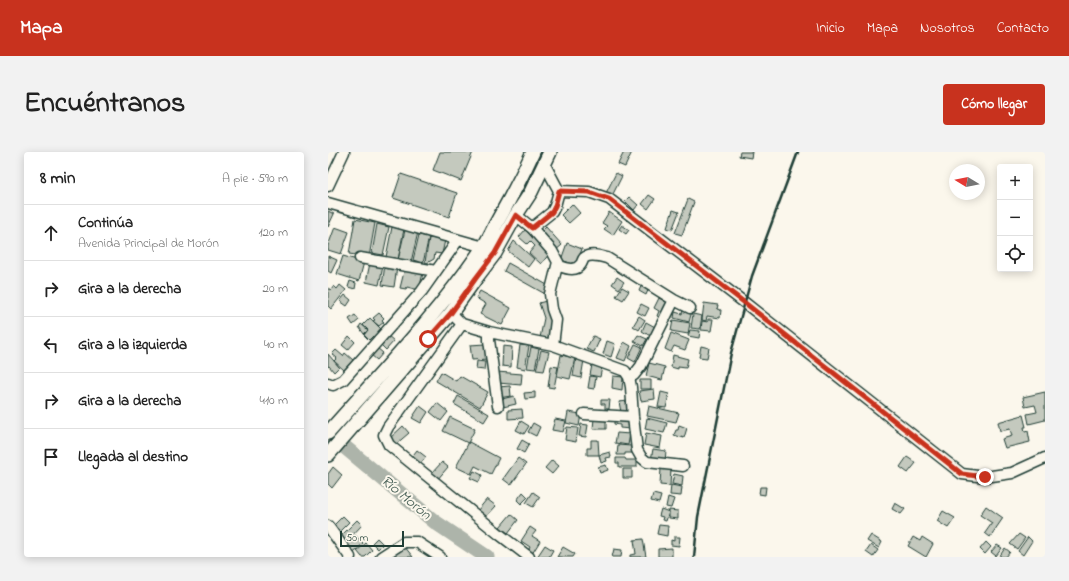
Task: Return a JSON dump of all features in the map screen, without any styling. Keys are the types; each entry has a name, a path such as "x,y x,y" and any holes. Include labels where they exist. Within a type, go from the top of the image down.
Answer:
{"main road":[{"path":"328,433 448,296 484,247 533,152"},
{"path":"328,455 451,313 495,253 516,215 531,192 547,158"}],"street":[{"path":"328,186 344,152"},
{"path":"532,228 552,212 559,191 547,158"},
{"path":"559,191 589,192 609,199 745,303 962,474 985,477 1012,473 1045,458"},
{"path":"328,203 484,247"},
{"path":"516,215 532,228 552,252 560,266 572,270 581,265 584,258 589,256 597,255 607,258 674,300 690,308"},
{"path":"328,383 332,384 343,380 422,291 458,240"},
{"path":"360,258 436,271"},
{"path":"553,345 556,320 552,309 550,294 558,262"},
{"path":"629,377 634,375 641,366 674,300"},
{"path":"451,313 462,324 489,332 553,345 626,371 631,387 633,417 640,457 647,462 683,466"},
{"path":"462,324 388,427 384,435 388,445 529,557"},
{"path":"489,332 498,406"},
{"path":"584,414 633,417"},
{"path":"328,526 350,557"},
{"path":"381,557 404,542 417,542 440,557"}],"building":[{"path":"440,152 473,152 461,181 433,170"},
{"path":"624,152 632,152 625,167 618,164"},
{"path":"740,152 752,152 751,158 739,156"},
{"path":"616,173 622,176 612,196 606,193"},
{"path":"401,174 457,193 449,217 393,198"},
{"path":"649,195 655,199 648,209 642,204"},
{"path":"629,197 638,205 634,210 625,201"},
{"path":"688,199 694,202 682,235 675,233"},
{"path":"572,204 580,213 569,223 561,215"},
{"path":"673,210 679,212 672,230 667,228"},
{"path":"328,211 334,214 328,227"},
{"path":"609,212 622,221 613,235 604,229 607,226 602,223"},
{"path":"355,219 375,223 369,257 349,254"},
{"path":"377,224 389,227 383,255 372,253"},
{"path":"622,225 629,230 626,234 619,229"},
{"path":"335,227 349,232 341,254 328,250"},
{"path":"392,227 404,229 398,260 386,257"},
{"path":"546,227 562,245 555,251 539,234"},
{"path":"405,230 418,232 411,262 398,260"},
{"path":"525,230 550,253 541,264 529,253 535,246 530,241 527,244 519,237"},
{"path":"419,235 429,237 423,263 413,260"},
{"path":"429,238 445,240 442,254 435,253 434,259 427,263 425,262"},
{"path":"514,241 534,259 528,267 508,251"},
{"path":"567,243 582,249 576,265 561,260"},
{"path":"328,256 337,260 331,273 328,271"},
{"path":"343,256 364,262 359,281 337,274"},
{"path":"370,263 383,266 379,285 366,282"},
{"path":"508,263 549,286 547,295 504,271"},
{"path":"385,265 397,267 394,287 382,285"},
{"path":"405,268 423,273 419,290 407,287 406,289 400,288"},
{"path":"617,277 624,282 619,289 612,284"},
{"path":"350,281 356,283 355,289 348,287"},
{"path":"642,284 649,288 646,295 639,291"},
{"path":"340,285 346,290 331,309 328,306 328,288 331,290 334,286 337,289"},
{"path":"622,287 629,291 623,300 616,296"},
{"path":"480,291 511,308 502,325 480,314 486,304 476,298"},
{"path":"345,295 351,300 347,306 340,301"},
{"path":"659,298 670,304 663,319 657,316 659,311 654,308"},
{"path":"546,301 553,320 549,340 540,338 544,318 539,303"},
{"path":"704,303 718,305 717,309 721,310 720,318 707,316 706,321 702,320"},
{"path":"641,304 649,308 645,316 637,312"},
{"path":"683,309 692,311 689,322 674,318 675,312 682,314"},
{"path":"379,313 384,318 382,320 384,322 379,326 373,321 375,320 373,318"},
{"path":"693,314 702,316 700,329 691,328"},
{"path":"355,315 359,320 353,325 349,319"},
{"path":"639,316 645,320 639,330 633,326"},
{"path":"370,318 382,330 369,340 364,335 368,330 363,325"},
{"path":"708,319 713,319 711,331 701,330 702,321 708,322"},
{"path":"673,320 690,323 688,334 671,331"},
{"path":"646,322 657,328 652,337 642,331"},
{"path":"361,324 368,330 364,334 359,327"},
{"path":"690,330 700,331 699,338 688,336"},
{"path":"671,333 689,340 685,350 674,346 671,352 665,349"},
{"path":"387,335 394,341 386,350 379,343"},
{"path":"638,335 647,339 643,346 634,341"},
{"path":"349,336 355,342 348,350 342,345"},
{"path":"593,336 600,339 594,352 586,349"},
{"path":"607,341 615,344 611,357 603,354"},
{"path":"624,342 631,346 625,361 617,358"},
{"path":"485,344 487,359 472,360 470,345"},
{"path":"635,344 642,347 635,362 628,358"},
{"path":"520,345 529,346 525,369 517,367"},
{"path":"503,346 512,347 511,367 502,366"},
{"path":"701,346 709,348 707,358 699,357"},
{"path":"531,347 539,349 535,369 527,368"},
{"path":"377,348 383,353 377,360 371,355"},
{"path":"336,350 343,356 345,353 353,360 344,370 334,361 337,358 332,354"},
{"path":"541,350 549,352 544,371 536,370"},
{"path":"328,354 339,367 334,372 329,366 328,367"},
{"path":"561,355 575,358 570,379 557,376"},
{"path":"673,355 688,359 686,368 678,367 678,369 671,367"},
{"path":"576,358 584,360 581,378 573,376"},
{"path":"477,361 485,362 484,370 476,369"},
{"path":"649,363 665,367 662,380 646,376"},
{"path":"592,365 602,367 600,377 590,375"},
{"path":"551,366 558,367 554,388 548,387"},
{"path":"441,372 456,381 460,376 488,392 480,407 436,381"},
{"path":"497,372 522,374 521,385 498,383"},
{"path":"590,376 596,377 594,389 588,388"},
{"path":"613,376 623,377 622,390 612,388"},
{"path":"640,380 651,380 651,389 640,389"},
{"path":"510,386 511,396 499,398 498,387"},
{"path":"654,389 655,399 641,401 639,391"},
{"path":"535,392 535,398 525,399 524,393"},
{"path":"661,392 669,394 666,408 658,407"},
{"path":"1045,392 1045,420 1029,424 1027,414 1037,412 1035,405 1025,407 1023,397"},
{"path":"458,396 489,414 484,422 454,404"},
{"path":"514,396 516,404 503,407 502,399"},
{"path":"601,400 610,400 609,409 605,409 605,404 601,404"},
{"path":"628,401 629,411 621,412 619,402"},
{"path":"437,403 448,412 441,421 430,412"},
{"path":"420,406 428,412 421,423 412,418"},
{"path":"649,406 679,413 676,422 647,416"},
{"path":"522,409 523,418 508,419 508,410"},
{"path":"568,412 581,414 579,426 566,423"},
{"path":"1023,415 1026,427 1024,427 1025,432 1028,431 1030,442 1005,448 1002,439 1012,436 1010,429 1000,431 998,422"},
{"path":"450,417 475,429 468,443 443,431"},
{"path":"594,418 606,418 606,429 593,429"},
{"path":"614,418 631,419 630,429 620,428 620,425 614,424"},
{"path":"647,418 667,423 664,433 645,429"},
{"path":"555,419 566,421 563,432 552,430"},
{"path":"521,421 529,426 524,434 516,430"},
{"path":"533,423 540,427 536,436 528,432"},
{"path":"581,424 588,425 586,437 579,436"},
{"path":"679,425 687,428 684,438 674,435 676,430 678,430"},
{"path":"403,426 409,433 395,445 389,439"},
{"path":"567,427 578,428 576,442 565,440"},
{"path":"617,433 630,434 628,445 615,443"},
{"path":"646,433 662,436 660,448 644,445"},
{"path":"522,440 529,444 524,453 517,449"},
{"path":"591,440 598,440 599,455 587,455 587,448 591,448"},
{"path":"469,442 499,458 491,474 475,466 471,474 456,467"},
{"path":"618,445 631,446 631,449 635,449 635,453 617,455"},
{"path":"653,449 666,451 665,462 651,460"},
{"path":"417,450 426,457 419,465 410,459"},
{"path":"610,452 611,457 606,458 607,461 601,463 599,455"},
{"path":"907,457 916,463 908,473 900,467"},
{"path":"518,458 526,464 511,485 503,479"},
{"path":"616,458 637,460 637,467 619,467 619,463 616,463"},
{"path":"552,460 559,466 552,474 545,468"},
{"path":"442,462 448,467 437,480 431,474"},
{"path":"606,465 608,470 600,473 598,467"},
{"path":"333,467 342,475 332,488 328,484 328,474"},
{"path":"661,468 671,469 670,486 660,485"},
{"path":"623,469 632,469 632,478 623,478"},
{"path":"474,471 482,475 479,482 470,478"},
{"path":"674,474 683,476 682,486 672,484"},
{"path":"671,485 682,487 681,496 670,495"},
{"path":"760,487 766,487 765,495 759,494"},
{"path":"523,492 528,497 521,504 517,500"},
{"path":"533,492 540,497 533,507 526,503"},
{"path":"653,494 661,496 659,503 651,501"},
{"path":"668,497 674,499 671,508 666,507"},
{"path":"487,499 496,506 486,517 478,510"},
{"path":"895,503 905,509 901,514 892,509"},
{"path":"986,506 1003,518 990,537 985,533 992,523 980,515"},
{"path":"661,509 669,512 666,521 662,520 663,517 659,516"},
{"path":"669,510 678,511 678,519 669,518"},
{"path":"943,511 955,518 948,528 937,521"},
{"path":"511,514 518,520 508,533 500,527"},
{"path":"343,516 349,522 339,532 333,526"},
{"path":"357,520 362,525 346,542 341,536"},
{"path":"659,525 668,526 667,536 657,534"},
{"path":"530,527 536,531 532,536 540,541 532,554 528,551 530,547 521,541"},
{"path":"1019,534 1025,538 1017,549 1010,544"},
{"path":"355,535 363,543 354,553 346,544"},
{"path":"871,535 882,542 879,548 867,541"},
{"path":"674,537 680,537 679,546 671,545 671,540 674,541"},
{"path":"913,537 920,541 922,537 933,544 926,557 908,546"},
{"path":"1028,537 1032,541 1023,555 1018,551"},
{"path":"377,538 383,544 378,549 372,543"},
{"path":"643,539 646,557 630,557 630,555 636,554 634,540"},
{"path":"986,542 991,547 985,554 980,549"},
{"path":"366,543 372,550 365,557 362,557 357,551"},
{"path":"545,545 553,550 549,557 537,557"},
{"path":"871,545 878,550 873,557 866,552"},
{"path":"997,545 1002,548 996,556 991,552"},
{"path":"404,546 413,557 391,557"},
{"path":"563,547 575,554 573,557 557,557"},
{"path":"672,548 672,557 658,557 658,549"},
{"path":"1005,548 1010,552 1006,557 999,557"},
{"path":"614,549 622,550 621,557 612,557"}],"waterway":[{"name":"Río Morón","path":"329,434 435,522 487,557"}],"railway":[{"path":"694,557 698,517 731,353 752,276 798,152"}],"route":[{"path":"428,339 451,313 495,253 516,215 532,228 552,212 559,191 589,192 609,199 745,303 962,474 985,477"}]}
